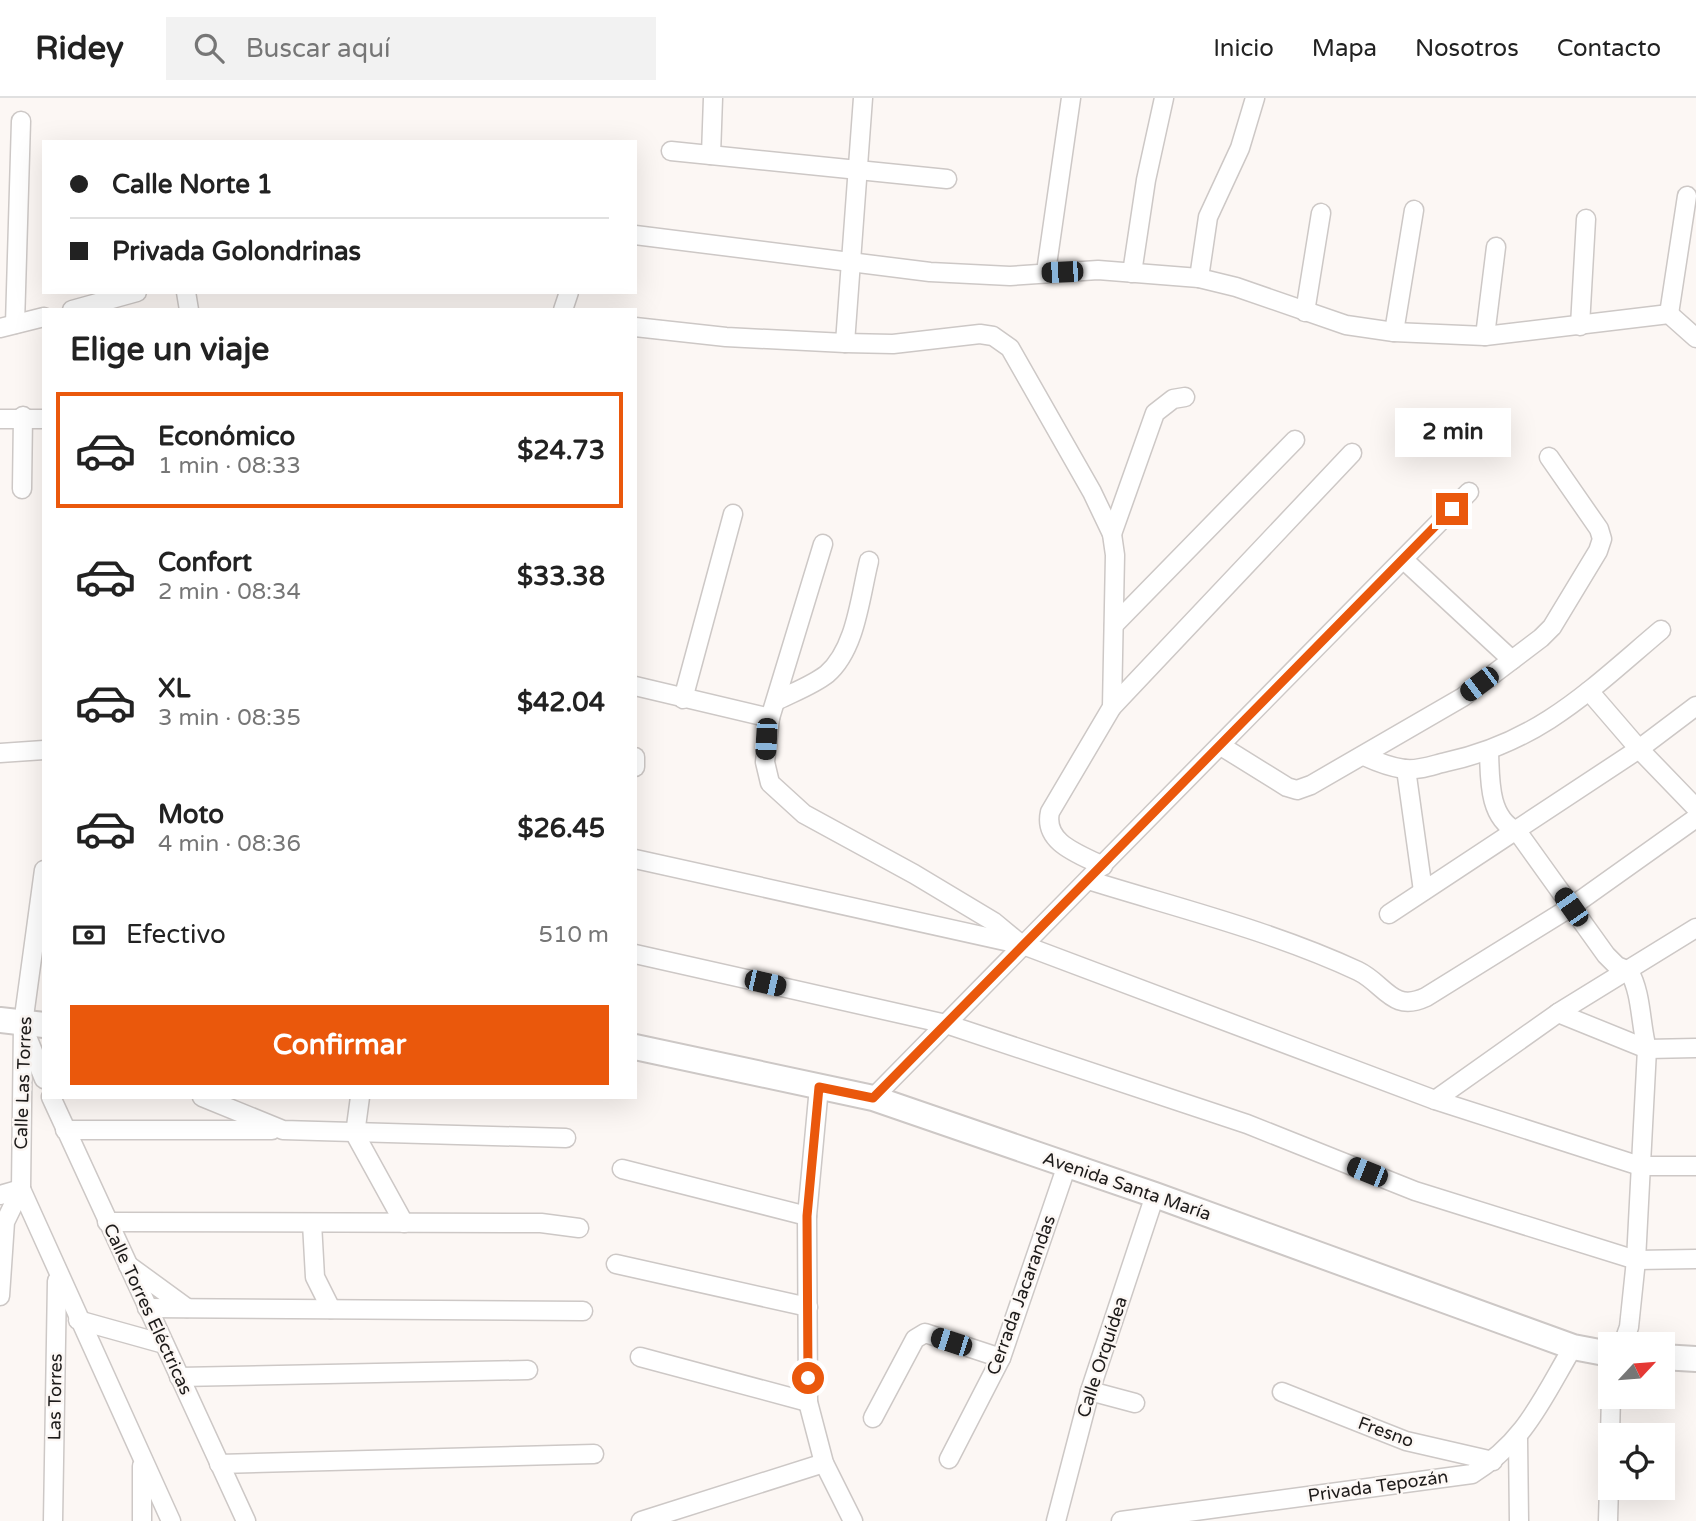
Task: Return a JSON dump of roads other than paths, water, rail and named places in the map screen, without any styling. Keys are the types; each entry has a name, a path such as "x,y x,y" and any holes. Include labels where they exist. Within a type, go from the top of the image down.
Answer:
{"main road":[{"name":"Avenida Santa María","path":"637,1047 873,1098 1155,1195 1573,1347 1598,1352"},
{"path":"1675,1358 1696,1359"}],"street":[{"path":"711,155 713,98"},
{"path":"845,343 863,98"},
{"path":"1046,272 1071,98"},
{"path":"1132,273 1146,180 1164,98"},
{"path":"1199,278 1208,217 1240,148 1255,98"},
{"path":"20,121 8,326 42,318"},
{"path":"671,151 947,179"},
{"path":"1669,314 1687,196"},
{"path":"1394,332 1414,210"},
{"path":"1305,312 1321,213"},
{"path":"1580,326 1586,219"},
{"path":"637,235 930,272 1010,275 1046,272 1132,273 1199,278 1236,287 1346,325 1394,332 1485,336 1669,314 1693,328"},
{"path":"1485,336 1496,247"},
{"path":"79,308 130,294"},
{"path":"637,327 726,337 845,343 892,344 980,334 1002,340 1027,376 1112,534 1115,555 1112,707"},
{"path":"1112,534 1155,413 1173,399 1185,397"},
{"path":"0,419 23,416 42,419"},
{"path":"22,489 23,416"},
{"path":"1114,625 1295,440"},
{"path":"1103,866 1058,841 1051,835 1048,821 1050,811 1112,707 1352,453"},
{"path":"1221,746 1297,790 1364,756 1462,697 1552,627 1598,551 1602,539 1599,529 1549,457"},
{"path":"873,1098 1469,492"},
{"path":"683,699 733,514"},
{"path":"823,544 778,700 769,718 765,762 771,783 784,799 804,814 983,915 1023,945"},
{"path":"1404,560 1512,660"},
{"path":"778,700 825,676 839,663 847,647 869,561"},
{"path":"1364,756 1406,769 1489,751 1544,725 1661,630"},
{"path":"637,687 769,718"},
{"path":"1589,691 1639,749 1696,808"},
{"path":"1389,914 1639,749 1696,706"},
{"path":"0,753 42,750"},
{"path":"1489,751 1496,807 1508,827 1517,831 1606,955 1617,966 1629,971 1638,991 1640,1023 1647,1049 1636,1260 1627,1332"},
{"path":"1406,769 1423,891"},
{"path":"1088,880 1230,923 1359,971 1398,1001 1411,1003 1426,997 1571,907 1696,818"},
{"path":"637,859 1023,945 1435,1100 1640,1166 1696,1166"},
{"name":"Calle Las Torres","path":"1,1295 5,1222 21,1189 22,1023 42,884"},
{"path":"1435,1100 1558,1013 1696,928"},
{"path":"637,954 946,1024 1247,1124 1415,1191 1636,1260 1696,1259"},
{"path":"1558,1013 1647,1049 1696,1048"},
{"path":"22,1023 39,1058"},
{"path":"819,1087 807,1216 808,1402 824,1464 853,1521"},
{"name":"Calle Torres Eléctricas","path":"52,1099 246,1521"},
{"path":"207,1099 283,1130"},
{"path":"360,1099 355,1134 404,1223"},
{"path":"65,1130 283,1130 566,1138"},
{"name":"Cerrada Jacarandas","path":"948,1459 1001,1358 1067,1165"},
{"path":"622,1169 807,1216"},
{"path":"0,1195 21,1189 171,1521"},
{"name":"Calle Orquídea","path":"1056,1521 1090,1391 1155,1195"},
{"path":"107,1222 541,1223 579,1228"},
{"path":"312,1223 315,1277 331,1309"},
{"path":"127,1264 187,1308"},
{"path":"615,1264 808,1307"},
{"name":"Las Torres","path":"53,1521 57,1273"},
{"path":"147,1308 583,1311"},
{"path":"78,1320 164,1344"},
{"path":"873,1418 915,1339 920,1335 925,1333 1001,1358"},
{"name":"Privada Tepozán","path":"1121,1521 1166,1518 1472,1474 1493,1461 1518,1439 1573,1347"},
{"path":"640,1357 808,1402"},
{"path":"178,1377 528,1370"},
{"path":"1090,1391 1135,1403"},
{"name":"Fresno","path":"1282,1392 1406,1441 1493,1461"},
{"path":"1518,1439 1519,1521"},
{"path":"219,1464 594,1454"},
{"path":"142,1459 142,1521"},
{"path":"641,1521 824,1464"},
{"path":"1608,1521 1609,1500"}]}
